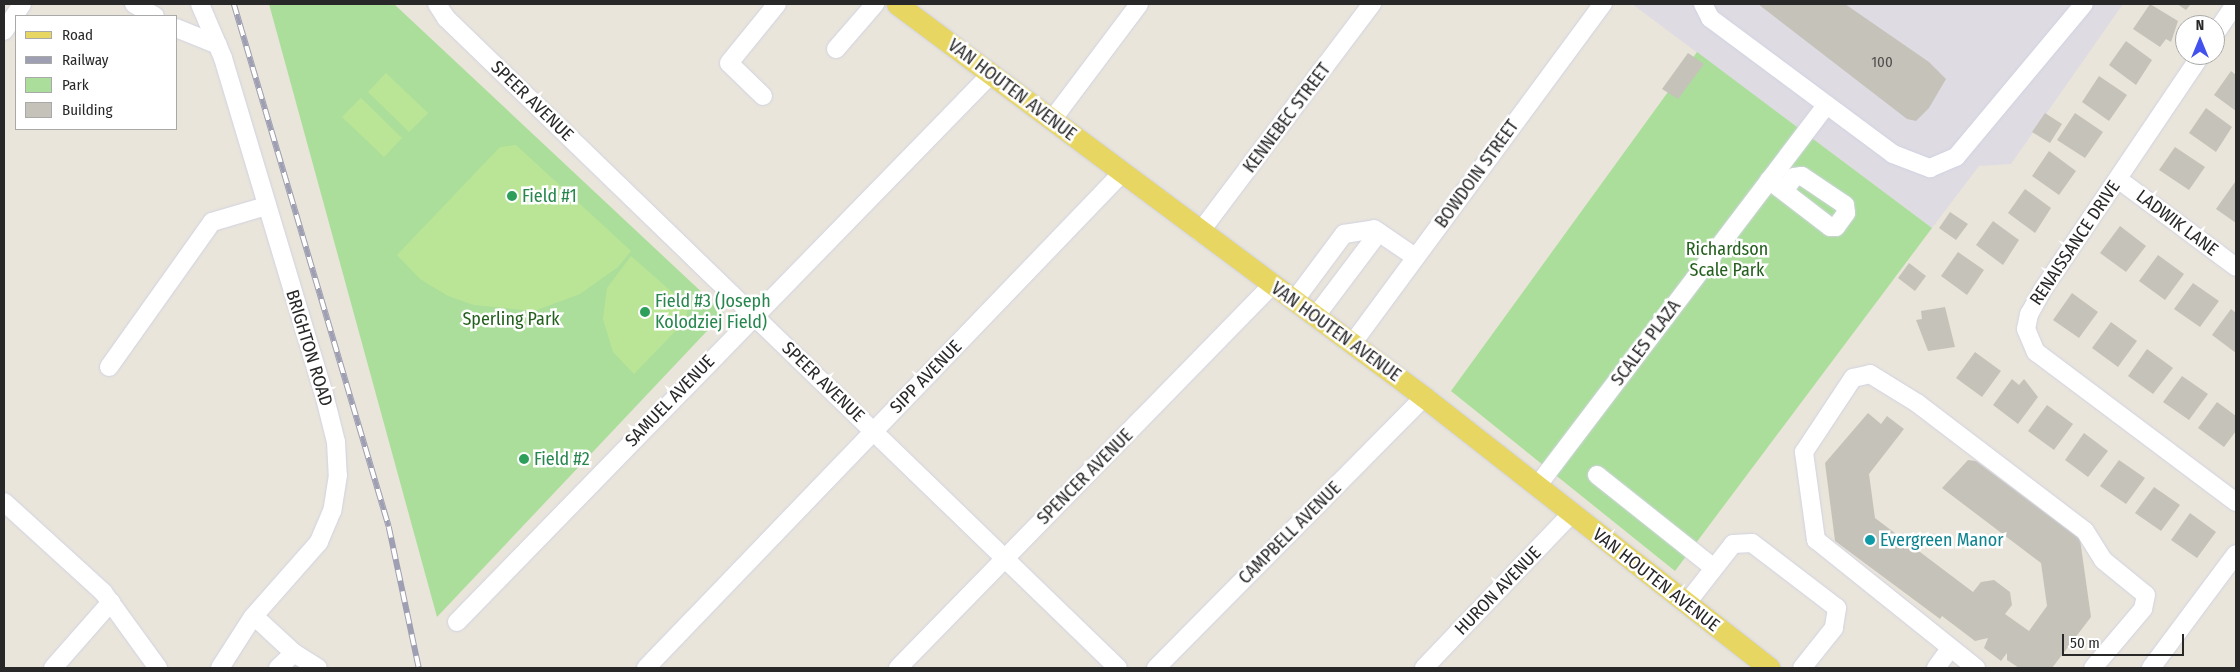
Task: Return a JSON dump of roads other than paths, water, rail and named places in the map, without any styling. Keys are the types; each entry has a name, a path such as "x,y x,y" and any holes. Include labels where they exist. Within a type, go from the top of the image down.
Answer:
{"main road":[{"name":"VAN HOUTEN AVENUE","path":"901,5 1200,232 1424,397 1769,668"}],"street":[{"path":"4,31 22,4"},
{"path":"134,4 153,15"},
{"name":"BRIGHTON ROAD","path":"200,4 218,45 324,394 336,442 338,475 332,511 319,542 254,616 220,668"},
{"name":"SPEER AVENUE","path":"437,4 484,55 1118,668"},
{"path":"763,96 729,63 778,4"},
{"path":"836,49 875,4"},
{"path":"1052,120 1138,4"},
{"name":"KENNEBEC STREET","path":"1200,232 1372,4"},
{"path":"1703,4 1710,18 1826,105 1905,161 1941,167 1956,157 2084,4"},
{"path":"2225,19 2235,4"},
{"name":"BOWDOIN STREET","path":"1352,344 1599,5"},
{"path":"178,29 218,45"},
{"name":"RENAISSANCE DRIVE","path":"2194,65 2029,314 2030,342 2036,352 2236,502"},
{"name":"SAMUEL AVENUE","path":"457,622 752,315 991,74"},
{"name":"SCALES PLAZA","path":"1538,486 1826,105"},
{"name":"SIPP AVENUE","path":"646,668 1122,173"},
{"name":"LADWIK LANE","path":"2118,179 2236,267"},
{"path":"1769,180 1785,190"},
{"path":"109,367 212,222 266,206"},
{"path":"1315,317 1379,232"},
{"path":"1294,301 1344,234 1379,232 1415,258"},
{"name":"SPENCER AVENUE","path":"898,668 1272,285"},
{"path":"1976,668 1950,650 1816,540 1804,452 1853,378 1870,374 1917,403 2085,531 2102,560 2146,594 2143,609 2093,668"},
{"name":"CAMPBELL AVENUE","path":"1156,668 1424,397"},
{"path":"1597,475 1714,568"},
{"path":"4,502 111,602 158,668"},
{"name":"HURON AVENUE","path":"1424,668 1572,514"},
{"path":"1686,604 1733,544 1752,543 1832,602 1838,619 1802,668"},
{"path":"2151,668 2236,554"},
{"path":"53,668 111,602"},
{"path":"254,616 294,653 318,668"},
{"path":"1936,668 1950,650"},
{"path":"278,668 294,653"}],"railway":[{"path":"234,4 389,527 419,668"}],"place":[{"name":"Field #1","path":"512,196"},
{"name":"Field #3 (Joseph Kolodziej Field)","path":"645,312"},
{"name":"Field #2","path":"524,459"},
{"name":"Evergreen Manor","path":"1870,540"}],"park label":[{"name":"Richardson Scale Park","path":"1727,260"},
{"name":"Sperling Park","path":"511,319"}]}
